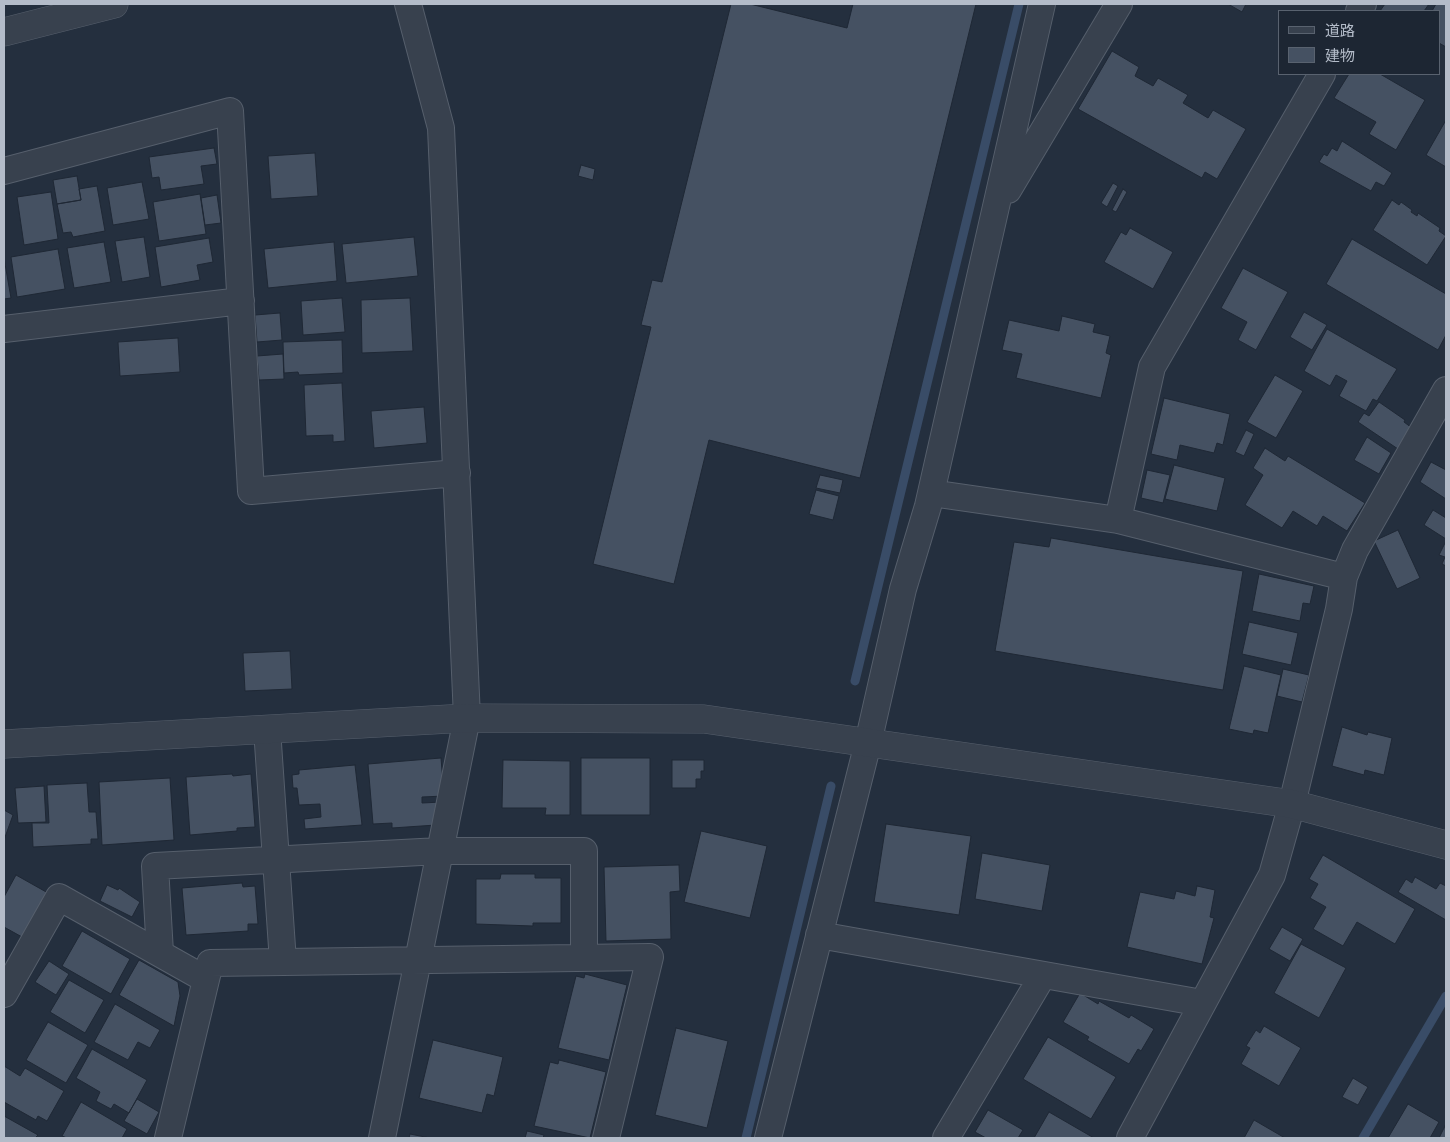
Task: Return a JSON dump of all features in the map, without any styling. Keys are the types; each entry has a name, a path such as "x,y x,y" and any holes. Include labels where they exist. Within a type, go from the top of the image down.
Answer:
{"street":[{"path":"4,32 114,4"},
{"path":"382,1138 467,718 441,128 408,4"},
{"path":"768,1138 868,743 903,589 931,492 1042,4"},
{"path":"996,210 1119,4"},
{"path":"1118,520 1152,367 1321,75"},
{"path":"4,171 230,112 251,491 456,473"},
{"path":"4,329 241,301"},
{"path":"1130,1138 1272,875 1292,804 1339,609 1344,577 1355,550 1446,390"},
{"path":"931,492 1118,520 1344,577"},
{"path":"4,744 467,718 704,719 1292,804 1446,845"},
{"path":"267,729 283,962"},
{"path":"160,953 155,866 440,850 584,851 584,958"},
{"path":"4,994 59,897 205,979"},
{"path":"820,935 1202,1003"},
{"path":"168,1138 210,963 650,957 606,1138"},
{"path":"946,1138 1043,975"}],"building":[{"path":"731,4 750,4 847,28 853,4 976,4 860,478 709,440 674,584 593,564 651,327 641,325 652,280 662,282"},
{"path":"1228,4 1246,4 1242,12"},
{"path":"1385,4 1429,4 1425,10 1381,10"},
{"path":"1436,4 1446,4 1446,47 1440,44 1440,10 1433,10"},
{"path":"1112,51 1139,67 1135,76 1153,86 1158,78 1188,95 1183,103 1208,118 1213,110 1246,129 1217,179 1205,172 1202,178 1078,109"},
{"path":"1348,75 1382,75 1425,100 1396,150 1369,134 1376,122 1334,98"},
{"path":"1446,120 1446,167 1426,155"},
{"path":"1342,141 1392,173 1384,186 1376,182 1371,191 1319,162 1324,154 1327,156 1332,148 1337,151"},
{"path":"214,148 217,164 201,166 204,184 161,190 159,177 152,178 149,157"},
{"path":"315,153 318,196 271,199 268,156"},
{"path":"581,165 595,169 593,180 578,176"},
{"path":"77,176 81,200 57,204 53,180"},
{"path":"142,182 149,219 113,225 107,188"},
{"path":"1113,183 1118,186 1107,207 1101,203"},
{"path":"97,186 105,231 73,237 71,232 63,233 57,204 81,200 79,189"},
{"path":"1123,189 1127,192 1116,212 1112,210"},
{"path":"51,192 58,239 24,245 17,197"},
{"path":"200,194 206,234 159,241 153,202"},
{"path":"217,195 221,223 205,225 201,198"},
{"path":"1392,200 1399,205 1401,202 1417,216 1418,213 1440,228 1439,231 1446,236 1427,265 1373,230"},
{"path":"1130,228 1173,252 1153,289 1104,262 1121,232 1126,235"},
{"path":"144,237 150,277 122,282 115,241"},
{"path":"414,237 418,276 346,283 342,244"},
{"path":"209,238 213,262 197,265 200,280 161,287 155,247"},
{"path":"1352,239 1446,294 1446,335 1438,350 1326,284"},
{"path":"104,242 111,282 74,288 67,248"},
{"path":"334,242 337,281 268,288 264,249"},
{"path":"58,249 65,289 17,297 11,257"},
{"path":"4,258 11,298 4,299"},
{"path":"1243,268 1288,292 1256,350 1238,340 1247,322 1221,308"},
{"path":"342,298 345,332 303,335 301,301"},
{"path":"410,298 413,351 362,353 361,300"},
{"path":"1304,312 1327,325 1312,350 1290,337"},
{"path":"280,313 282,340 257,342 255,315"},
{"path":"1062,316 1095,324 1093,332 1110,336 1106,353 1111,355 1101,398 1016,378 1022,354 1002,350 1009,320 1059,331"},
{"path":"1327,329 1397,369 1377,401 1373,399 1366,411 1339,396 1347,381 1336,375 1330,386 1304,371"},
{"path":"178,338 180,372 120,376 118,342"},
{"path":"342,340 343,373 299,375 298,372 284,373 283,342"},
{"path":"283,354 284,379 259,380 257,356"},
{"path":"1275,375 1303,391 1276,438 1247,422"},
{"path":"342,383 345,441 333,442 333,435 306,436 304,385"},
{"path":"1164,398 1230,414 1223,445 1217,443 1214,453 1180,445 1177,460 1151,454"},
{"path":"1379,402 1405,420 1404,422 1412,428 1398,449 1358,422 1364,413 1369,416"},
{"path":"424,407 427,443 374,448 371,411"},
{"path":"1246,430 1254,434 1244,456 1235,452"},
{"path":"1367,437 1391,453 1379,474 1354,460"},
{"path":"1265,448 1285,461 1288,456 1365,503 1347,531 1323,516 1317,526 1293,511 1282,528 1245,505 1263,475 1253,468"},
{"path":"1431,462 1446,470 1446,499 1420,482"},
{"path":"1174,465 1225,478 1217,511 1165,499"},
{"path":"1147,470 1170,475 1163,503 1141,498"},
{"path":"820,475 843,480 840,493 816,488"},
{"path":"816,490 839,496 833,520 809,514"},
{"path":"1433,510 1446,518 1446,539 1424,525"},
{"path":"1398,530 1420,578 1397,589 1374,541"},
{"path":"1051,538 1243,571 1223,690 995,651 1014,542 1049,547"},
{"path":"1446,541 1446,566 1442,564 1445,557 1439,555"},
{"path":"1259,574 1314,586 1310,604 1303,603 1300,621 1252,611"},
{"path":"1249,622 1298,633 1291,665 1242,654"},
{"path":"290,651 292,689 245,691 243,653"},
{"path":"1244,666 1281,675 1268,733 1254,730 1253,734 1229,729"},
{"path":"1283,669 1309,675 1302,702 1277,696"},
{"path":"1342,727 1367,735 1368,732 1392,738 1384,775 1365,770 1364,775 1332,766"},
{"path":"441,758 444,796 422,797 422,803 442,802 436,825 392,828 392,823 373,824 368,764"},
{"path":"581,758 650,758 650,815 581,815"},
{"path":"503,760 570,761 570,815 545,815 546,808 502,808"},
{"path":"672,760 704,760 704,771 701,771 701,779 696,779 696,788 672,788"},
{"path":"355,765 362,825 305,829 304,819 321,817 320,804 299,805 297,788 293,788 292,775 299,774 299,770"},
{"path":"232,774 233,776 251,774 255,827 237,828 237,831 190,835 186,777"},
{"path":"170,778 174,840 102,845 99,782"},
{"path":"87,783 89,812 96,812 98,839 91,839 91,844 33,847 32,823 49,823 47,785"},
{"path":"44,786 46,822 18,823 15,788"},
{"path":"4,810 13,815 4,840"},
{"path":"886,824 971,836 959,915 874,902"},
{"path":"701,831 767,846 750,918 684,902"},
{"path":"982,853 1050,865 1042,911 975,899"},
{"path":"1323,855 1415,909 1395,944 1357,922 1343,946 1313,929 1326,907 1310,898 1318,884 1309,879"},
{"path":"679,865 680,891 670,892 671,939 606,941 604,867"},
{"path":"501,874 535,874 535,878 561,878 561,923 533,923 533,926 476,924 476,879 500,879"},
{"path":"16,875 48,893 22,937 4,927 4,897"},
{"path":"1415,877 1436,889 1440,883 1446,886 1446,920 1398,892 1406,879 1412,883"},
{"path":"242,883 243,887 255,886 258,924 248,924 248,931 186,935 182,888"},
{"path":"107,885 118,890 119,888 140,902 132,917 100,901"},
{"path":"1197,886 1215,890 1210,917 1214,918 1202,964 1127,947 1140,892 1174,899 1176,891 1195,896"},
{"path":"1282,927 1303,939 1290,961 1269,949"},
{"path":"82,931 130,959 111,994 62,966"},
{"path":"1301,944 1346,968 1319,1018 1274,993"},
{"path":"139,960 178,982 180,996 174,1026 119,995"},
{"path":"49,961 69,974 56,995 35,982"},
{"path":"585,974 627,985 609,1060 558,1048 576,976 584,978"},
{"path":"69,980 104,1000 85,1033 50,1012"},
{"path":"1080,993 1098,1004 1099,1001 1129,1018 1131,1015 1154,1029 1141,1051 1138,1049 1129,1064 1087,1040 1089,1037 1063,1022"},
{"path":"115,1004 160,1030 150,1048 138,1042 128,1060 94,1042"},
{"path":"48,1022 88,1045 66,1083 26,1060"},
{"path":"1264,1026 1301,1048 1279,1086 1241,1064 1250,1048 1246,1046 1256,1030 1260,1033"},
{"path":"676,1028 728,1041 707,1128 655,1115"},
{"path":"1048,1037 1116,1077 1091,1119 1023,1079"},
{"path":"433,1040 503,1057 494,1096 487,1094 482,1113 419,1098"},
{"path":"92,1049 147,1080 129,1113 114,1104 111,1109 96,1101 100,1092 76,1078"},
{"path":"559,1060 606,1072 590,1138 534,1126 550,1062 558,1064"},
{"path":"4,1066 20,1076 25,1068 64,1091 47,1121 38,1116 36,1120 4,1102"},
{"path":"1353,1078 1368,1087 1358,1105 1342,1097"},
{"path":"137,1099 159,1112 147,1134 124,1121"},
{"path":"81,1102 127,1129 122,1138 67,1138 62,1136"},
{"path":"1408,1104 1439,1122 1430,1138 1388,1138"},
{"path":"988,1110 1023,1130 1018,1138 986,1138 975,1132"},
{"path":"1049,1112 1094,1138 1034,1138"},
{"path":"4,1116 38,1135 35,1138 4,1138"},
{"path":"1254,1120 1285,1138 1244,1138"},
{"path":"1445,1126 1446,1138 1439,1138"},
{"path":"527,1131 544,1135 543,1138 525,1138"},
{"path":"410,1134 430,1138 409,1138"}],"waterway":[{"path":"855,681 1019,4"},
{"path":"746,1138 831,786"},
{"path":"1363,1138 1446,996"}]}
